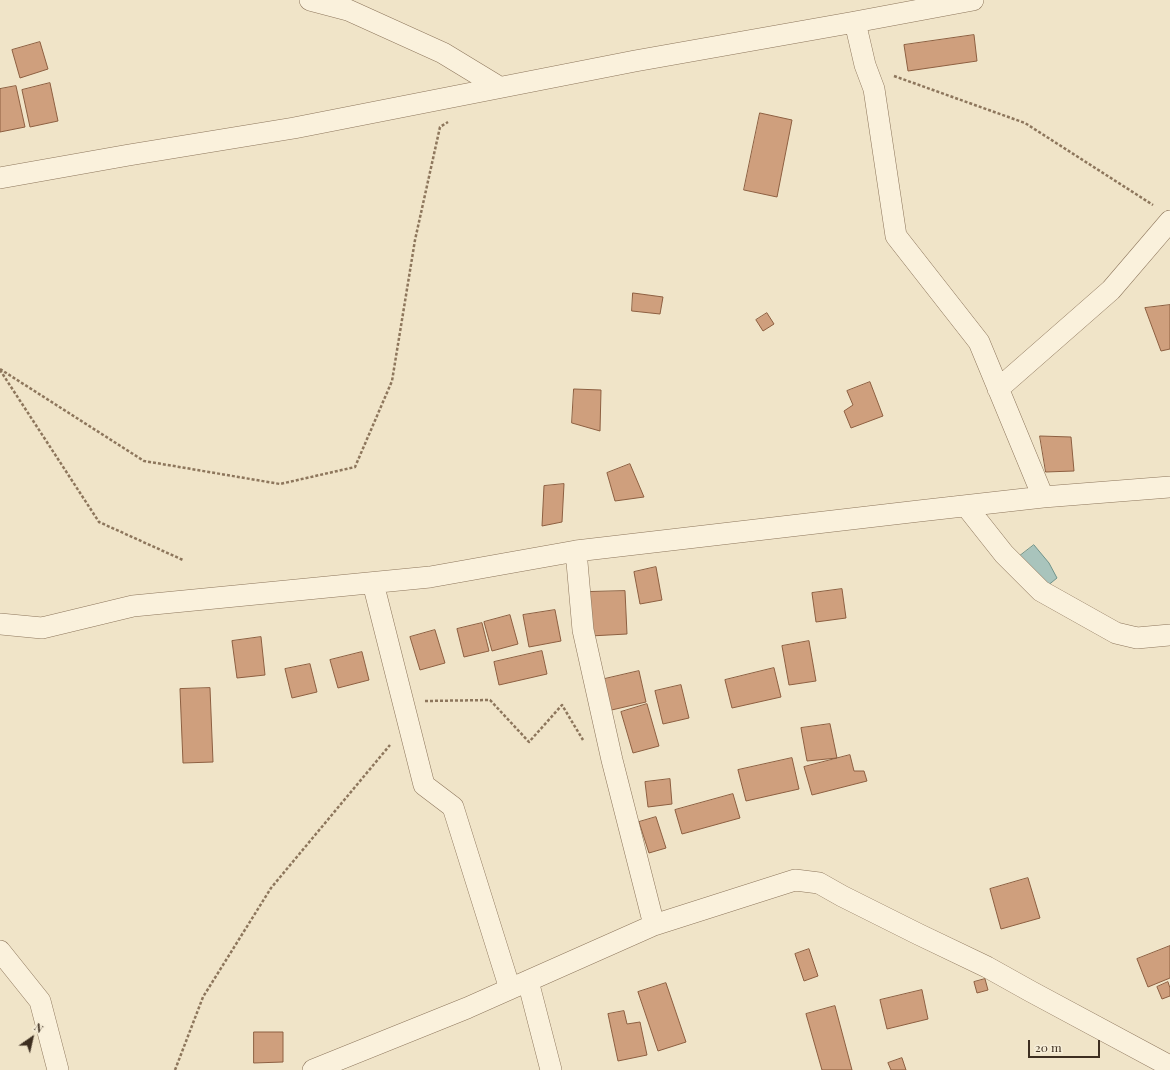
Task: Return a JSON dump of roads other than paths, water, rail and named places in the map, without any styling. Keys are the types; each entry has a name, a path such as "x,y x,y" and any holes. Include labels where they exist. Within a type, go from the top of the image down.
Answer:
{"street":[{"path":"310,0 348,10 443,53 500,87"},
{"path":"2,172 129,155 294,128 635,61 973,0"},
{"path":"855,22 865,65 874,89 896,236 979,342 1043,498"},
{"path":"998,389 1111,290 1163,214"},
{"path":"0,624 42,628 133,606 430,577 576,551 966,506 1170,487"},
{"path":"966,506 1004,554 1041,591 1116,633 1137,638 1170,635"},
{"path":"576,551 583,630 612,760 654,925"},
{"path":"373,583 424,785 453,807 551,1070"},
{"path":"313,1070 467,1008 654,925 795,880 819,883 918,934 987,967 1161,1065"},
{"path":"3,959 40,1001 58,1070"}],"water":[{"path":"1034,545 1049,563 1057,578 1041,591 1012,562"}]}
